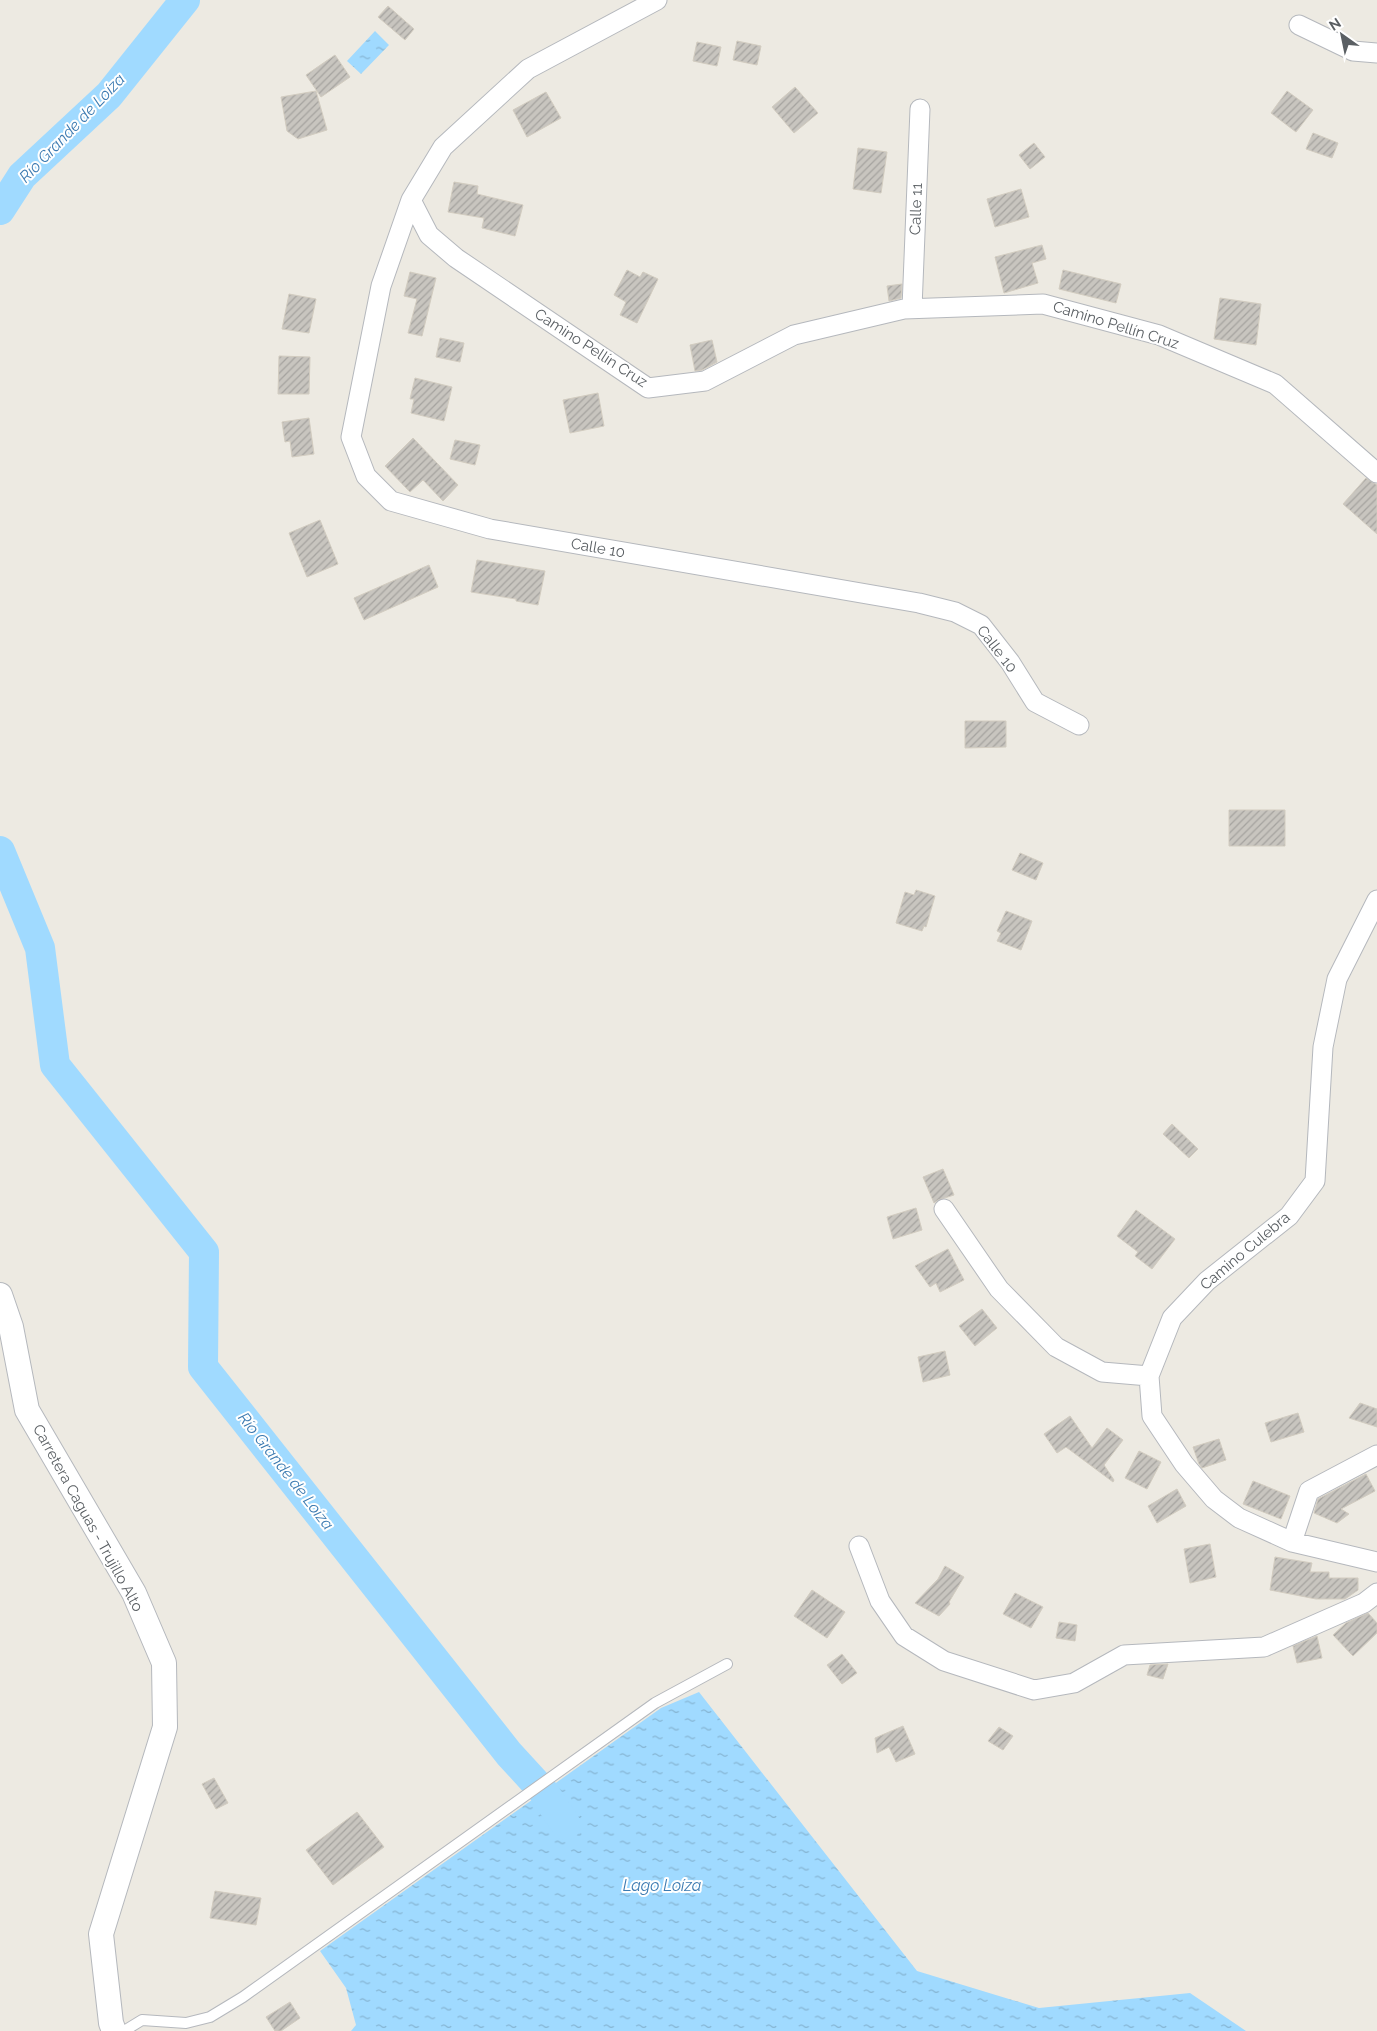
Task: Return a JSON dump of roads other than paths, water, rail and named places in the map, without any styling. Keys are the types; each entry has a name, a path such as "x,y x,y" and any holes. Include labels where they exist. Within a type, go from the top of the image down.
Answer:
{"street":[{"path":"411,200 444,148 528,69 657,0"},
{"path":"1299,25 1352,51 1377,54"},
{"name":"Calle 11","path":"912,308 920,109"},
{"name":"Camino Pellín Cruz","path":"411,200 429,235 456,258 648,388 705,381 794,335 904,309 1043,304 1159,335 1275,384 1377,473"},
{"name":"Calle 10","path":"411,200 380,286 351,437 366,476 391,501 490,529 919,603 955,612 981,625 1010,662 1036,702 1079,725"},
{"name":"Camino Culebra","path":"1377,900 1337,979 1323,1047 1314,1181 1289,1216 1207,1281 1172,1318 1149,1376 1152,1416 1184,1464 1214,1499 1239,1518 1292,1542 1377,1562"},
{"path":"944,1209 999,1289 1056,1347 1102,1372 1149,1376"},
{"name":"Carretera Caguas - Trujillo Alto","path":"0,1295 11,1327 27,1410 134,1593 164,1663 165,1728 101,1934 111,2023 114,2031"},
{"path":"1292,1542 1310,1491 1377,1455"},
{"path":"859,1546 880,1601 904,1636 944,1661 1034,1690 1074,1683 1124,1655 1264,1647 1364,1603 1377,1593"}],"lane":[{"path":"124,2031 142,2020 186,2023 210,2017 243,1997 655,1703 727,1664"}],"water":[{"path":"375,31 389,45 361,74 347,61"},
{"name":"Lago Loíza","path":"699,1692 917,1971 1039,2008 1190,1993 1246,2031 351,2031 356,2025 346,1988 320,1951 661,1708"}],"waterway":[{"name":"Río Grande de Loíza","path":"0,210 22,176 109,95 185,0"},
{"name":"Río Grande de Loíza","path":"0,851 40,948 55,1065 204,1252 203,1367 509,1754 543,1791 566,1825"}]}
